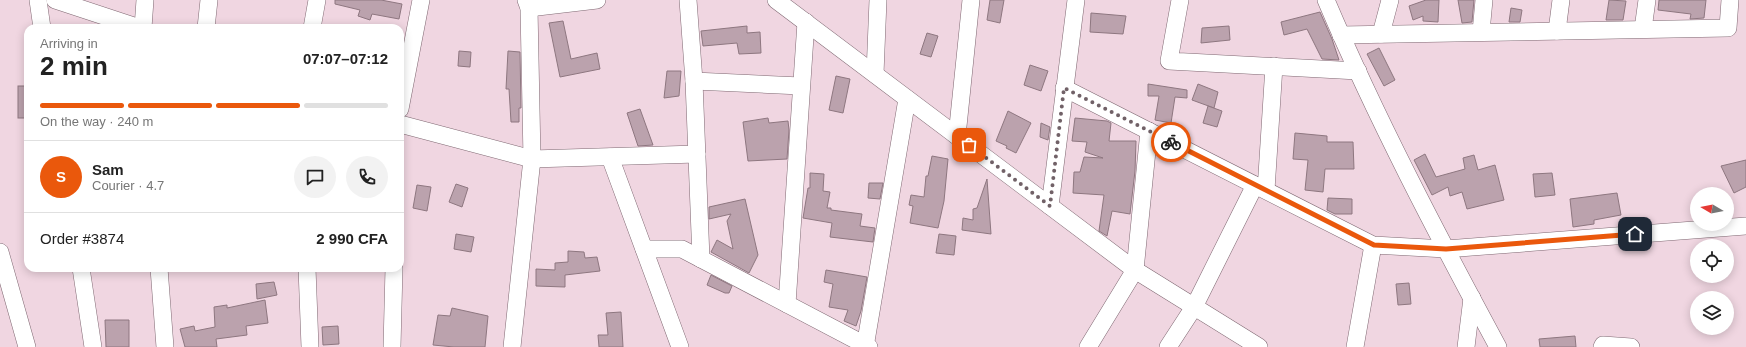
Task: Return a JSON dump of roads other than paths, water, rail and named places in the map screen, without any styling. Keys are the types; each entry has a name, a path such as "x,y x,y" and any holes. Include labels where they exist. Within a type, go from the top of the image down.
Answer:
{"street":[{"path":"38,0 41,24"},
{"path":"55,0 128,24"},
{"path":"143,24 145,0"},
{"path":"206,24 209,0"},
{"path":"313,24 317,0"},
{"path":"404,87 420,0"},
{"path":"512,347 532,159 528,4 597,0"},
{"path":"688,0 694,81 701,259"},
{"path":"776,0 1135,270 1259,347"},
{"path":"874,74 878,0"},
{"path":"957,136 971,0"},
{"path":"1050,206 1076,0"},
{"path":"1180,0 1169,61 1358,71"},
{"path":"1326,0 1358,71 1446,249 1498,347"},
{"path":"1381,34 1390,0"},
{"path":"1481,32 1484,0"},
{"path":"1557,31 1561,0"},
{"path":"1643,29 1648,0"},
{"path":"1341,34 1728,28 1730,0"},
{"path":"787,304 806,22"},
{"path":"1168,347 1194,307 1261,188 1274,66"},
{"path":"694,81 801,86"},
{"path":"1064,88 1374,245 1446,249 1746,226"},
{"path":"644,249 682,249 867,346 907,99"},
{"path":"404,125 532,159 697,154"},
{"path":"1088,347 1135,270 1149,131"},
{"path":"610,157 680,347"},
{"path":"1355,347 1374,245"},
{"path":"0,252 27,347"},
{"path":"82,272 93,347"},
{"path":"159,272 165,347"},
{"path":"307,272 310,347"},
{"path":"392,347 394,272"},
{"path":"1466,347 1472,298"},
{"path":"1602,347 1603,345 1630,347"}]}
